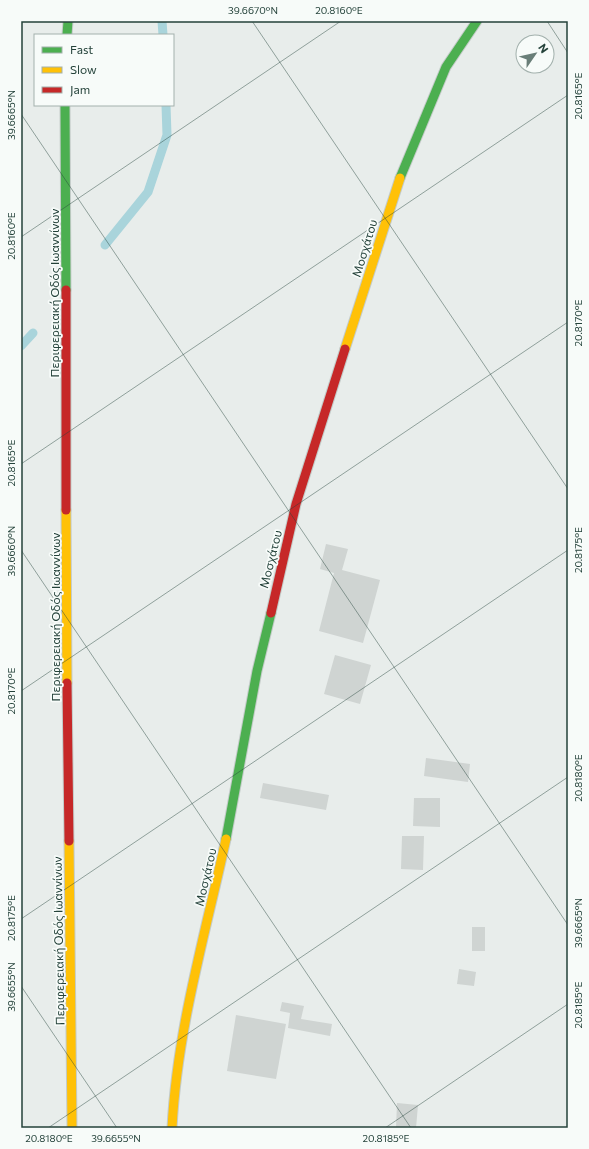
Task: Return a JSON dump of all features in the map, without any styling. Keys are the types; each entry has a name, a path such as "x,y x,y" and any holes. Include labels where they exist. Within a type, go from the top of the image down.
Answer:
{"main road":[{"path":"67,34 68,21"},
{"name":"Μοσχάτου","path":"172,1128 174,1090 181,1044 229,827 257,671 296,504 403,169 446,67 476,21"},
{"name":"Περιφερειακή Οδός Ιωαννίνων","path":"65,106 67,704 72,1128"}],"building":[{"path":"326,544 348,549 342,570 380,580 363,643 319,631 334,573 320,569"},
{"path":"335,655 371,665 360,704 324,694"},
{"path":"426,758 470,764 468,782 424,776"},
{"path":"263,783 329,795 326,810 260,798"},
{"path":"414,798 440,798 440,827 413,826"},
{"path":"402,836 424,836 423,870 401,869"},
{"path":"472,927 485,927 485,951 472,951"},
{"path":"459,969 476,972 474,986 457,984"},
{"path":"282,1002 304,1006 301,1019 332,1024 330,1036 288,1028 290,1013 280,1011"},
{"path":"236,1015 286,1024 276,1079 227,1071"},
{"path":"397,1103 418,1105 416,1128 396,1128"}],"waterway":[{"path":"162,21 163,34"},
{"path":"105,245 148,192 167,135 166,106"},
{"path":"21,346 33,333"}],"traffic: fast":[{"path":"67,34 68,21"},
{"path":"400,178 446,67 477,21"},
{"path":"65,106 66,290"},
{"path":"226,839 257,671 271,613"}],"traffic: slow":[{"path":"345,349 400,178"},
{"path":"66,510 67,683"},
{"path":"172,1128 175,1091 186,1019 226,839"},
{"path":"69,841 72,1128"}],"traffic: jam":[{"path":"66,290 66,510"},
{"path":"271,613 296,504 345,349"},
{"path":"67,683 69,841"}]}
